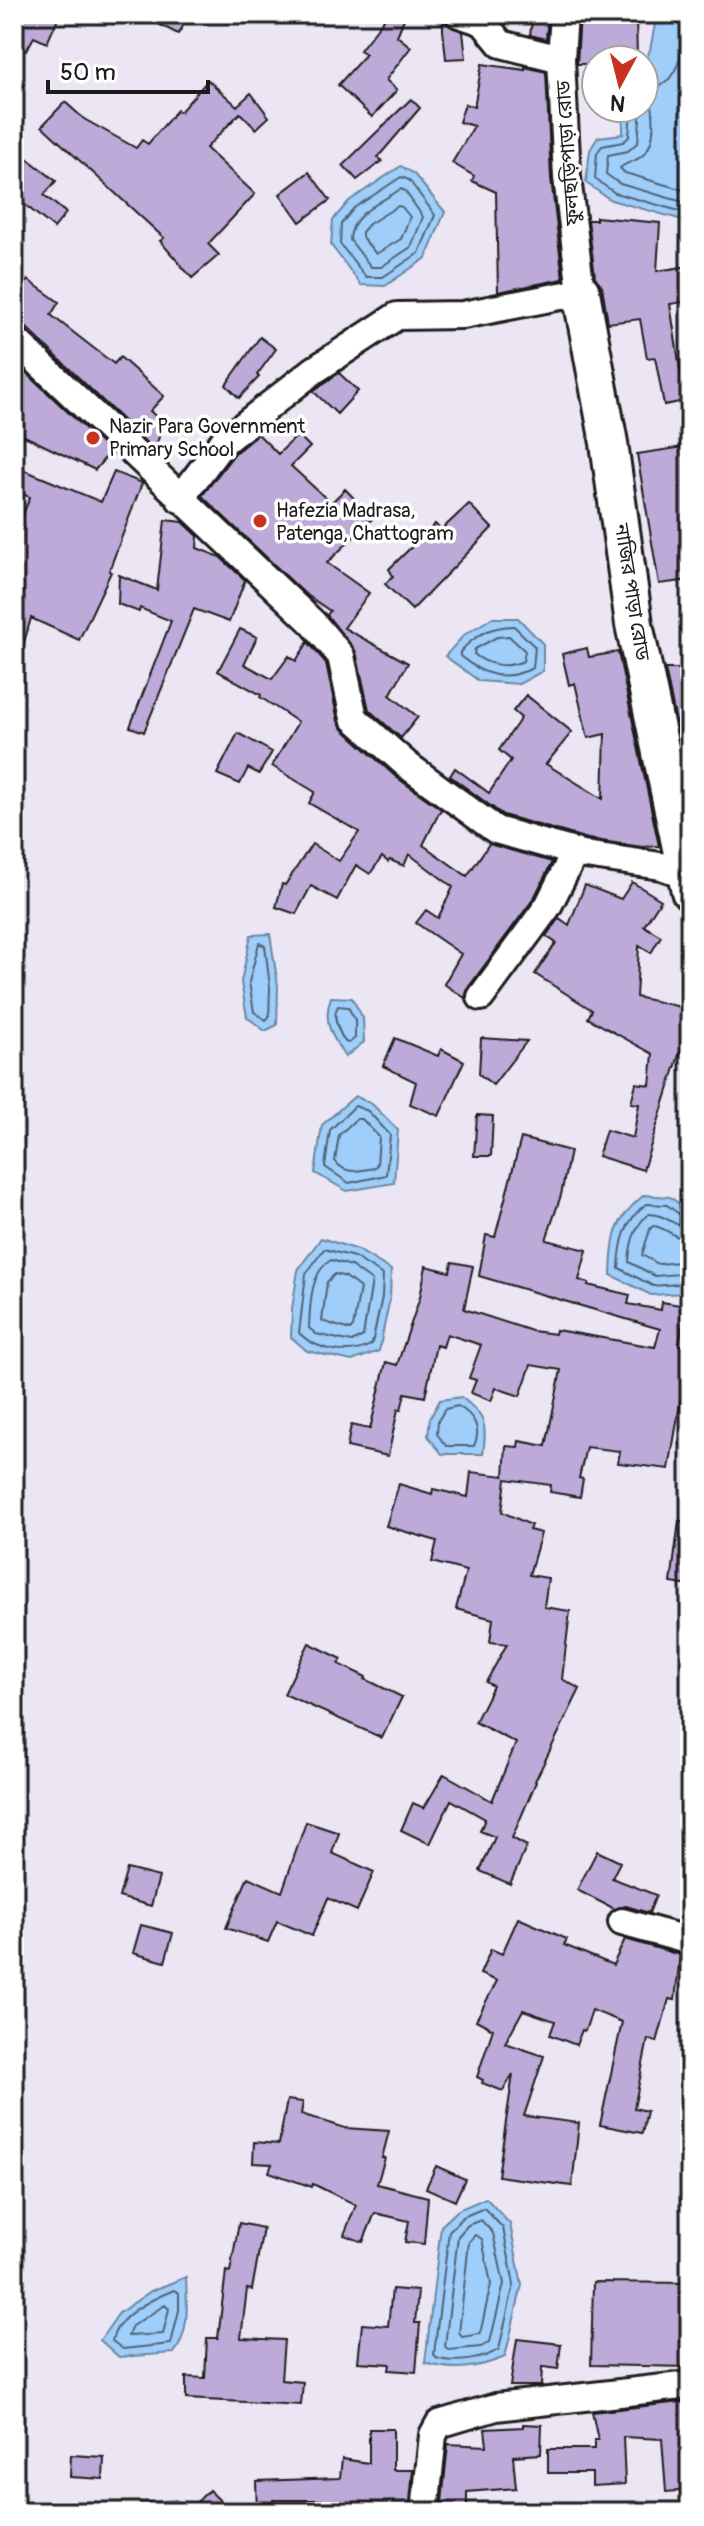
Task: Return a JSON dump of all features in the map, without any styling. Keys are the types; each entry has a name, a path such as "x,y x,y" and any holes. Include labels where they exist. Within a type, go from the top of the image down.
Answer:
{"main road":[{"name":"নাজির পাড়া রোড","path":"581,292 609,443 634,624 688,883"}],"street":[{"path":"459,14 483,22 501,44 561,59"},
{"name":"ফুলছড়িপাড়া রোড","path":"564,14 561,59 567,177 581,292"},
{"path":"180,499 223,442 313,371 397,316 463,315 581,292"},
{"path":"14,339 313,623 341,656 354,718 407,765 496,830 575,852 661,866 688,883"},
{"path":"481,997 548,906 575,852"},
{"path":"622,1922 690,1941"},
{"path":"425,2512 433,2435 439,2424 496,2407 690,2385"}],"water":[{"path":"657,14 690,14 690,222 611,200 586,183 590,150 598,137 623,134 623,124 660,124 660,44 651,44"},
{"path":"401,166 414,174 445,212 426,258 385,286 361,285 331,245 333,220 349,201"},
{"path":"492,618 518,618 543,644 543,671 519,684 479,681 445,656 464,635"},
{"path":"270,934 278,986 277,1025 265,1031 247,1017 241,982 251,935"},
{"path":"331,997 352,998 363,1018 364,1042 345,1057 328,1021"},
{"path":"355,1096 372,1104 398,1130 394,1183 347,1191 315,1173 322,1125"},
{"path":"644,1195 670,1197 690,1212 690,1285 685,1293 651,1295 611,1275 617,1230 626,1212"},
{"path":"321,1238 358,1250 391,1270 390,1298 379,1351 352,1361 307,1351 291,1337 298,1270"},
{"path":"461,1397 483,1421 483,1454 442,1454 428,1436 430,1418 440,1400"},
{"path":"486,2198 510,2224 522,2285 505,2357 466,2368 425,2363 441,2226 458,2210"},
{"path":"186,2277 185,2327 174,2353 119,2357 100,2340 119,2313 151,2291"},
{"path":"176,2500 191,2512 138,2512 140,2503"}],"building":[{"path":"24,14 60,14 47,43 34,37 26,51 14,44"},
{"path":"139,14 191,14 178,34"},
{"path":"388,14 406,14 397,36 411,47 386,80 397,90 372,117 338,85 366,54 360,50"},
{"path":"533,14 548,14 546,39 530,35"},
{"path":"580,14 636,14 637,44 580,44 580,64 577,64"},
{"path":"443,23 463,32 466,58 446,59"},
{"path":"482,64 546,72 551,178 563,279 498,292 496,192 472,181 474,176 452,163 474,126 459,122 465,104 474,107"},
{"path":"208,80 237,106 251,93 269,117 256,129 240,113 206,148 255,194 208,244 219,255 192,278 160,241 164,238 42,126 65,102 84,119 136,148 142,140 148,144"},
{"path":"411,99 420,108 378,157 382,161 357,180 343,165"},
{"path":"14,148 56,181 44,195 66,213 54,228 14,196"},
{"path":"309,172 330,200 300,222 280,194"},
{"path":"596,217 660,223 657,271 689,266 690,301 670,304 685,401 664,405 655,357 647,358 640,319 608,323 602,286 595,277 588,220 596,220"},
{"path":"28,280 59,302 51,315 114,364 120,357 164,396 150,411 164,424 154,450 14,319 14,300"},
{"path":"260,337 276,349 257,375 259,377 239,398 226,385"},
{"path":"14,361 110,452 95,470 14,431 14,395 20,385 14,381"},
{"path":"339,373 358,391 337,414 313,391"},
{"path":"258,434 278,454 298,435 310,447 291,466 331,503 345,489 373,518 327,563 369,593 344,628 408,663 390,695 418,717 401,738 369,710 356,652 327,615 330,611 304,593 202,496 235,453"},
{"path":"690,446 690,580 659,584 637,454"},
{"path":"14,466 101,502 114,472 142,483 111,572 79,640 31,618 19,660 14,659 14,536 30,497 14,491"},
{"path":"469,504 492,528 412,610 385,584 393,576 389,569 435,524 441,530"},
{"path":"165,520 183,522 198,536 197,548 220,557 245,580 229,622 194,609 144,732 130,727 171,621 140,608 139,612 118,604 119,575 157,590"},
{"path":"240,629 257,637 244,664 272,679 289,656 296,661 308,642 326,663 338,721 343,729 396,777 441,809 423,845 467,876 489,844 552,862 534,898 468,988 465,998 444,984 461,954 416,923 426,910 438,918 453,887 409,854 404,866 382,857 370,874 356,865 337,900 311,886 296,914 276,907 282,884 285,885 312,844 339,861 359,832 309,803 315,792 272,766 298,722 261,695 218,671"},
{"path":"587,648 589,657 618,652 659,846 642,847 588,839 503,815 450,776 455,768 489,793 511,760 499,750 521,718 513,711 526,695 572,732 546,764 603,799 605,734 588,738 575,683 569,685 562,654"},
{"path":"665,669 682,669 682,687 690,687 690,729 678,731"},
{"path":"238,733 272,752 259,774 248,768 240,784 217,774"},
{"path":"632,882 661,900 644,926 661,936 651,953 639,946 636,997 690,1009 690,1054 680,1052 643,1170 598,1156 606,1130 633,1138 639,1104 631,1103 636,1083 650,1085 653,1054 588,1018 592,1010 535,974 556,943 546,936 559,918 569,925 585,885 621,899"},
{"path":"395,1038 438,1056 441,1049 464,1061 439,1116 410,1104 416,1082 383,1066"},
{"path":"481,1038 527,1041 493,1085 479,1074"},
{"path":"477,1115 493,1116 491,1156 474,1156"},
{"path":"521,1138 570,1151 561,1195 546,1240 587,1250 579,1280 630,1295 628,1304 661,1310 662,1302 686,1306 679,1345 690,1346 690,1368 686,1368 669,1469 618,1463 620,1451 586,1447 579,1478 583,1479 580,1497 550,1492 551,1485 506,1479 502,1512 531,1525 529,1530 541,1533 529,1575 548,1578 544,1607 570,1611 562,1679 580,1689 535,1781 512,1838 527,1846 510,1884 480,1871 495,1837 480,1831 485,1819 451,1800 430,1844 401,1830 413,1803 424,1808 444,1774 492,1801 516,1743 475,1722 493,1686 486,1682 507,1644 490,1642 493,1619 456,1609 466,1571 432,1562 437,1541 386,1526 399,1484 432,1494 433,1489 468,1497 471,1472 504,1476 506,1446 518,1447 519,1441 546,1446 561,1370 531,1365 520,1396 496,1388 491,1401 471,1393 476,1380 469,1378 481,1345 447,1334 443,1347 436,1345 425,1397 405,1393 401,1410 398,1409 388,1456 347,1447 351,1425 370,1429 386,1362 397,1365 420,1297 426,1266 450,1272 452,1262 473,1266 464,1309 532,1331 555,1334 556,1330 655,1347 660,1329 479,1276 486,1235 495,1237"},
{"path":"679,1521 690,1521 690,1586 671,1583"},
{"path":"309,1643 342,1659 339,1664 402,1697 382,1738 284,1694"},
{"path":"306,1822 339,1833 332,1853 374,1872 357,1911 328,1898 312,1936 277,1921 268,1942 226,1928 248,1877 282,1892"},
{"path":"597,1851 620,1862 612,1878 656,1895 649,1913 626,1906 614,1909 577,1890"},
{"path":"127,1869 159,1877 151,1906 119,1897"},
{"path":"518,1918 567,1939 564,1945 613,1965 625,1939 680,1955 675,2000 669,1999 657,2042 648,2039 634,2108 647,2111 642,2133 600,2125 622,2022 592,2010 576,2045 550,2035 555,2021 523,2010 505,2043 544,2056 524,2116 579,2123 572,2186 498,2176 513,2074 503,2091 482,2083 483,2080 477,2077 493,2029 476,2020 497,1981 480,1974 491,1949 502,1954"},
{"path":"141,1925 173,1933 165,1962 133,1953"},
{"path":"287,2100 303,2102 301,2114 345,2128 389,2131 377,2184 428,2197 424,2244 405,2242 409,2221 375,2213 363,2242 344,2235 356,2205 313,2184 312,2187 269,2172 272,2164 253,2163 254,2142 279,2144"},
{"path":"436,2166 465,2179 455,2201 426,2188"},
{"path":"239,2223 263,2228 252,2290 247,2289 241,2338 284,2340 281,2380 303,2382 301,2405 186,2399 186,2377 205,2378 207,2338 218,2338 226,2271 230,2272"},
{"path":"593,2282 690,2283 690,2367 591,2365"},
{"path":"392,2289 418,2291 415,2323 420,2323 416,2372 389,2370 390,2364 358,2362 362,2324 388,2326"},
{"path":"517,2339 561,2344 558,2369 542,2367 541,2386 510,2386"},
{"path":"690,2401 690,2490 666,2492 662,2439 623,2437 625,2484 592,2486 592,2473 548,2473 548,2449 594,2449 594,2440 598,2440 592,2412"},
{"path":"523,2424 542,2425 541,2454 513,2456 516,2488 467,2492 467,2512 441,2512 448,2444 487,2446 485,2429 523,2427"},
{"path":"369,2429 393,2429 393,2470 413,2470 409,2512 323,2512 323,2500 273,2500 273,2512 257,2512 256,2481 340,2478 342,2459 369,2463"},
{"path":"71,2455 104,2457 103,2479 70,2477"},
{"path":"209,2490 232,2512 207,2512 197,2502"}],"place":[{"name":"Nazir Para Government Primary School","path":"93,438"},
{"name":"Hafezia Madrasa, Patenga, Chattogram","path":"260,521"}]}
